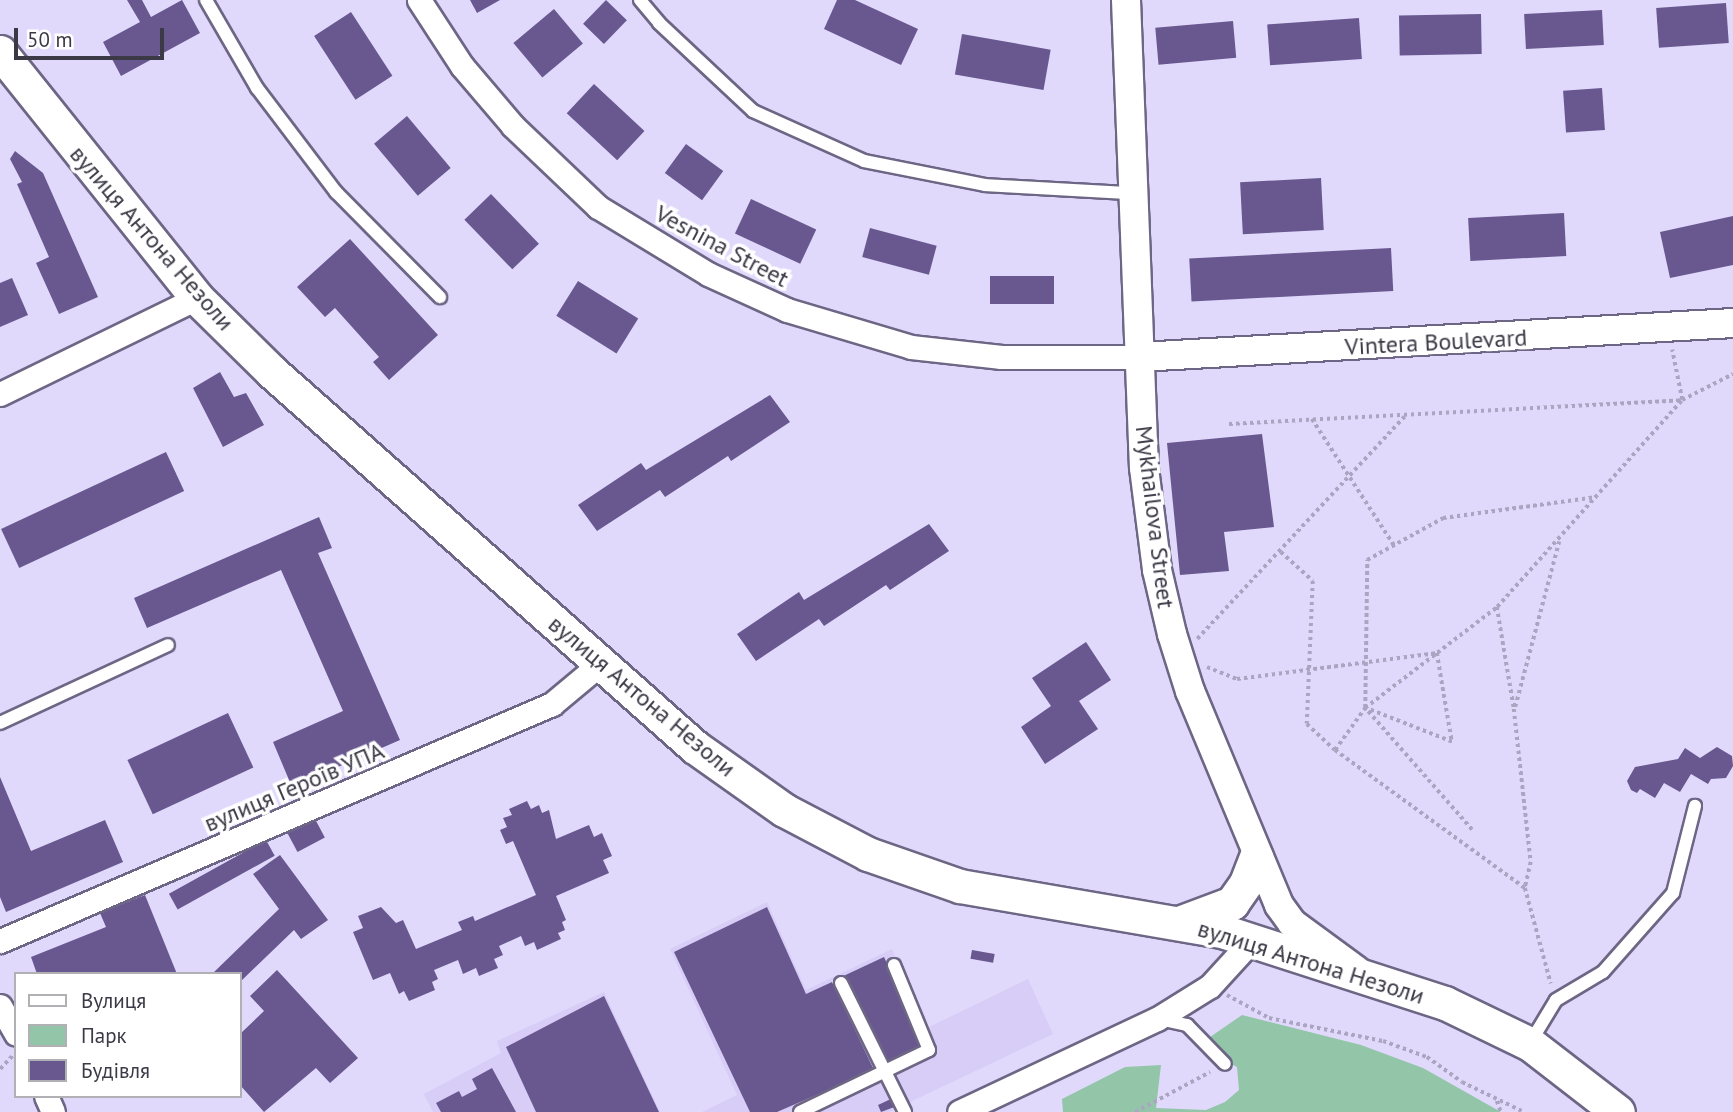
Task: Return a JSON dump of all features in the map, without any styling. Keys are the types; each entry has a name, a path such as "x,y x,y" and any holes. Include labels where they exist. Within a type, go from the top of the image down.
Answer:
{"main road":[{"name":"вулиця Антона Незоли","path":"0,52 197,298 272,372 695,747 784,810 868,854 960,886 1179,923 1252,940 1445,1003 1530,1044 1618,1112"},
{"path":"1179,923 1232,903 1246,883 1256,857"}],"street":[{"name":"Vesnina Street","path":"419,0 462,66 513,126 598,207 708,274 787,310 911,346 1001,357 1140,357"},
{"name":"Mykhailova Street","path":"1126,0 1130,193 1144,468 1157,570 1172,634 1256,857 1292,923 1361,974"},
{"path":"0,394 197,298"},
{"name":"Vintera Boulevard","path":"1140,357 1670,330 1733,323"},
{"name":"вулиця Героїв УПА","path":"0,941 540,709 600,664"},
{"path":"959,1112 1157,1018 1210,986 1233,966 1252,940"}],"lane":[{"path":"206,0 257,88 336,192 440,297"},
{"path":"640,0 659,23 753,111 864,161 985,185 1130,193"},
{"path":"0,723 169,645"},
{"path":"1530,1044 1556,1000 1603,972 1673,893 1695,806"},
{"path":"800,1112 926,1053 930,1045 894,965"},
{"path":"841,983 905,1112"},
{"path":"1157,1018 1187,1025 1226,1064"}],"path":[{"path":"1670,330 1682,400"},
{"path":"1335,750 1365,708 1497,607 1682,400 1733,374"},
{"path":"1229,424 1404,417 1682,400"},
{"path":"1191,645 1281,552 1404,417"},
{"path":"1312,419 1395,547"},
{"path":"1472,830 1365,708 1367,560 1395,547 1443,518 1599,496"},
{"path":"1514,709 1559,539"},
{"path":"1281,552 1313,581 1307,724 1335,750 1525,888"},
{"path":"1497,607 1514,709 1531,862 1525,888 1556,1000"},
{"path":"1201,665 1237,680 1366,659 1437,653"},
{"path":"1365,708 1452,742 1437,653"},
{"path":"1210,986 1269,1017 1383,1041 1427,1057 1496,1099 1524,1112"},
{"path":"0,1069 14,1054"},
{"path":"1135,1112 1226,1064"},
{"path":"1496,1099 1501,1112"}],"shaded area":[{"path":"767,902 806,990 892,949 927,1028 1028,979 1053,1034 889,1112 702,1112 737,1095 670,949"},
{"path":"604,992 660,1112 433,1112 424,1094 501,1053 497,1041"}],"green space":[{"path":"1242,1015 1361,1045 1423,1068 1501,1112 1063,1112 1062,1099 1125,1067 1161,1065 1156,1108 1206,1110 1225,1102 1239,1090 1237,1067 1197,1046"}],"building":[{"path":"127,0 142,0 151,17 182,0 200,33 121,76 103,42 140,22"},
{"path":"470,0 500,0 477,13"},
{"path":"606,0 627,20 604,44 583,24"},
{"path":"837,0 855,0 918,29 901,65 824,29"},
{"path":"1726,3 1729,43 1659,48 1656,8"},
{"path":"554,9 583,43 542,78 513,43"},
{"path":"1602,10 1604,45 1526,49 1524,14"},
{"path":"351,12 392,76 355,100 314,36"},
{"path":"1481,14 1482,54 1400,55 1399,15"},
{"path":"1359,18 1362,59 1270,65 1267,24"},
{"path":"1233,21 1236,58 1159,65 1155,28"},
{"path":"962,34 1051,50 1044,90 955,74"},
{"path":"594,84 644,131 617,160 567,113"},
{"path":"1602,88 1605,130 1566,133 1563,91"},
{"path":"407,116 451,168 418,196 374,144"},
{"path":"686,144 723,171 702,200 665,173"},
{"path":"15,151 43,173 98,297 59,314 36,263 49,257 17,184 22,182 10,159"},
{"path":"1321,178 1324,230 1243,234 1240,182"},
{"path":"491,194 539,244 512,269 464,220"},
{"path":"751,199 816,229 800,264 735,233"},
{"path":"1564,213 1566,256 1470,261 1468,218"},
{"path":"1733,216 1733,265 1670,278 1660,232"},
{"path":"870,228 937,246 929,275 862,257"},
{"path":"350,239 438,335 389,380 373,362 379,357 335,308 325,317 297,287"},
{"path":"1391,248 1393,291 1192,302 1189,259"},
{"path":"990,276 1054,276 1054,304 990,304"},
{"path":"12,278 28,315 0,327 0,283"},
{"path":"578,281 638,319 616,353 556,316"},
{"path":"220,372 234,397 246,393 264,425 223,447 193,388"},
{"path":"770,395 790,422 731,461 728,456 665,497 660,490 597,531 578,505 641,463 646,470"},
{"path":"1262,434 1274,527 1224,532 1229,571 1180,575 1167,443"},
{"path":"166,452 184,491 19,568 1,529"},
{"path":"319,517 332,548 318,553 400,740 292,787 273,742 343,711 281,570 147,628 134,598"},
{"path":"929,524 949,551 890,590 886,585 824,626 819,619 756,661 737,634 799,592 804,600"},
{"path":"1086,642 1111,680 1079,701 1098,729 1045,764 1021,727 1051,706 1032,678"},
{"path":"228,713 253,767 153,814 127,760"},
{"path":"1717,747 1732,756 1733,766 1726,778 1711,779 1708,784 1691,774 1680,792 1664,783 1655,798 1640,789 1637,793 1631,790 1627,781 1635,767 1678,759 1685,748 1700,758"},
{"path":"0,777 31,851 105,820 123,862 6,912 0,897"},
{"path":"527,801 531,809 539,805 542,813 549,810 556,839 589,825 594,837 602,833 612,856 603,860 609,873 556,896 566,920 562,922 565,930 558,933 561,939 537,950 534,942 525,946 521,936 499,946 503,955 494,959 498,968 479,976 476,968 463,974 458,960 434,970 438,979 432,982 435,990 409,1001 404,991 399,994 390,973 373,980 353,932 363,928 358,916 381,907 396,923 403,920 416,949 462,930 458,922 473,916 475,921 536,895 513,841 506,844 500,830 507,827 503,818 512,815 509,809"},
{"path":"315,819 325,838 297,852 288,834"},
{"path":"266,840 275,856 178,910 169,894"},
{"path":"280,855 328,920 301,939 294,930 242,980 242,972 214,972 279,909 253,874"},
{"path":"145,895 176,972 36,972 31,957 106,927 100,913"},
{"path":"767,907 806,994 832,982 874,1070 777,1112 750,1112 674,952"},
{"path":"972,950 995,954 993,963 970,959"},
{"path":"884,957 925,1044 886,1062 845,975"},
{"path":"277,970 358,1058 330,1083 316,1068 264,1112 242,1087 242,1032 264,1011 250,996"},
{"path":"604,996 659,1112 536,1112 506,1047"},
{"path":"492,1068 516,1112 441,1112 436,1103 459,1091 462,1097 477,1089 472,1079"},
{"path":"893,1098 897,1106 881,1112 878,1105"}]}
